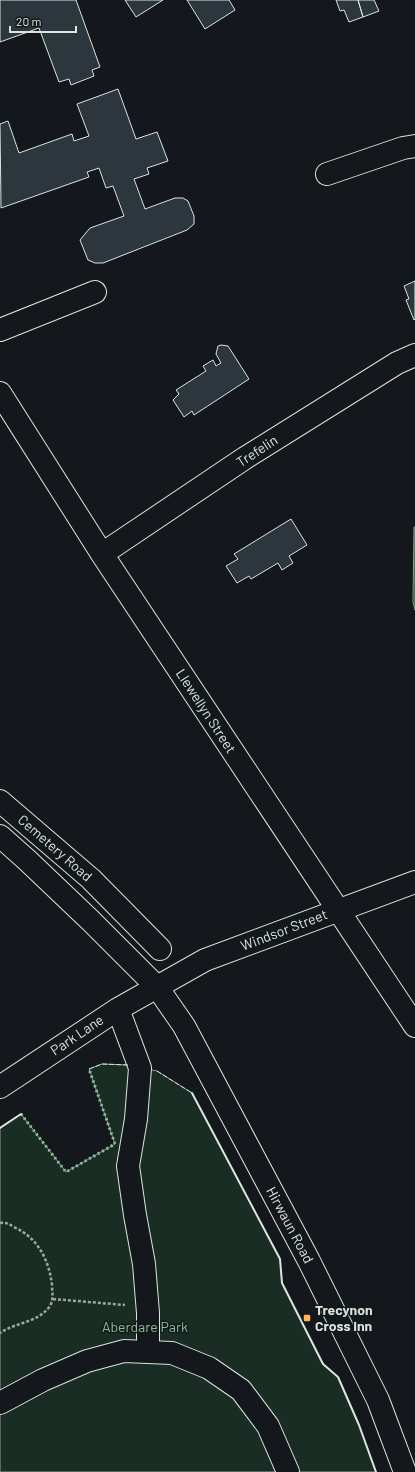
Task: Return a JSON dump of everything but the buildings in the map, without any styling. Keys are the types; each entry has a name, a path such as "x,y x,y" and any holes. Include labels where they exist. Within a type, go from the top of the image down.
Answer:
{"street":[{"path":"327,174 402,148 415,146"},
{"path":"0,330 95,292"},
{"name":"Trefelin","path":"102,554 245,458 397,363 415,355"},
{"name":"Llewellyn Street","path":"0,393 102,554 415,1026"},
{"name":"Cemetery Road","path":"0,801 82,871 109,896 160,949"},
{"name":"Cemetery Road","path":"0,836 90,920 157,988"},
{"name":"Windsor Street","path":"157,988 205,960 415,882"},
{"path":"90,920 109,896"},
{"name":"Park Lane","path":"0,1087 118,1009 157,988"},
{"name":"Hirwaun Road","path":"157,988 184,1026 309,1261 408,1459"},
{"path":"118,1009 140,1068 136,1119 128,1166 144,1264 148,1352"},
{"path":"0,1403 43,1380 87,1361 124,1351 172,1353 208,1368 242,1390 268,1426 288,1472"}],"path":[{"path":"0,1223 5,1222 20,1229 33,1240 45,1257 50,1272 53,1299 50,1306 42,1314 26,1323 7,1328 0,1333"},
{"path":"53,1299 147,1307"}],"green space":[{"path":"415,527 415,610 413,602"},
{"name":"Aberdare Park","path":"102,1064 128,1065 157,1071 192,1093 280,1259 282,1283 323,1364 338,1377 359,1425 376,1472 0,1472 0,1128 21,1114 66,1172 115,1144 89,1069"}],"hedge":[{"path":"21,1114 66,1172 115,1144 89,1069"}],"fence":[{"path":"89,1069 102,1064 128,1065"},
{"path":"157,1071 192,1093"}],"wall":[{"path":"192,1093 280,1259 282,1283 323,1364 338,1377 359,1425 376,1472"},
{"path":"0,1128 21,1114"}],"place":[{"name":"Trecynon Cross Inn","path":"307,1318"}]}
